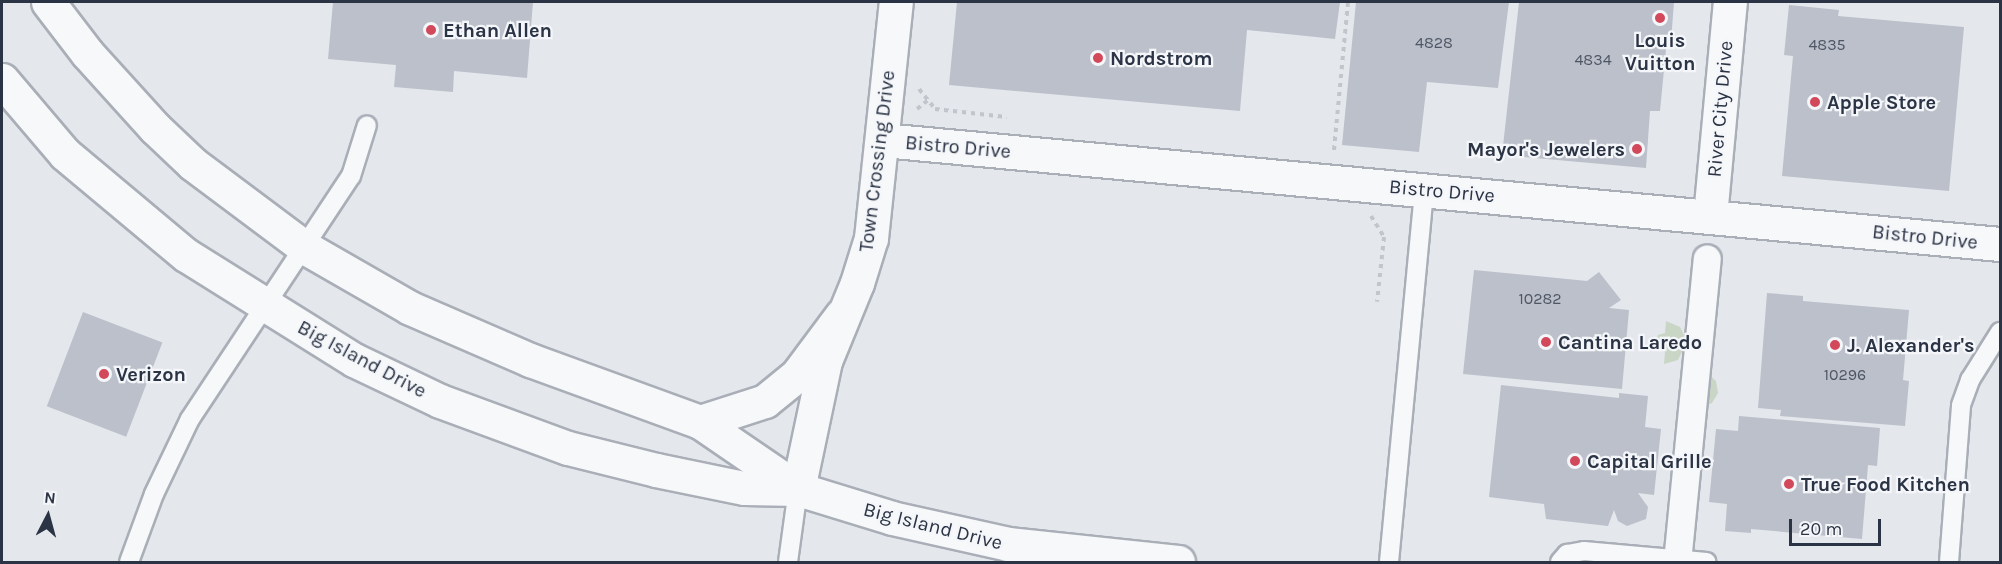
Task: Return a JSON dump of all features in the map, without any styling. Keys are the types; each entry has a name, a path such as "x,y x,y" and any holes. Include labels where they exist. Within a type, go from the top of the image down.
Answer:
{"street":[{"name":"Big Island Drive","path":"48,2 87,53 155,128 193,164 304,247 410,308 530,360 700,422 798,489"},
{"name":"Town Crossing Drive","path":"798,489 825,361 841,316 857,283 871,238 896,2"},
{"name":"River City Drive","path":"1710,216 1730,2"},
{"name":"Big Island Drive","path":"2,80 65,154 116,199 186,255 354,360 430,396 568,448 744,488 798,489 892,518 1008,544 1178,562"},
{"name":"Bistro Drive","path":"883,140 2001,244"},
{"path":"1678,561 1707,258"},
{"path":"700,422 765,401 797,375 841,316"}],"lane":[{"path":"129,562 154,494 190,419 351,176 367,125"},
{"path":"1389,562 1424,189"},
{"path":"1950,562 1961,405 1970,380 2001,332"},
{"path":"788,562 798,489"},
{"path":"1560,562 1567,554 1584,550 1678,561 1707,562"}],"path":[{"path":"1344,153 1334,153 1348,2"},
{"path":"912,81 935,109 1014,117"},
{"path":"914,112 928,100"},
{"path":"1365,208 1384,237 1377,302"}],"green space":[{"path":"1666,321 1680,327 1687,341 1678,360 1664,364 1665,352 1656,343 1658,335 1665,333"},
{"path":"1707,373 1716,381 1718,393 1712,403 1701,408"}],"building":[{"name":"Ethan Allen","path":"333,2 533,2 527,78 454,71 453,92 394,87 396,65 328,59"},
{"name":"Nordstrom","path":"957,2 1340,2 1335,39 1247,30 1240,111 949,85"},
{"path":"1356,2 1509,2 1498,88 1427,82 1419,152 1342,145"},
{"path":"1519,2 1674,2 1671,41 1659,40 1659,49 1666,49 1660,111 1650,111 1646,168 1502,155"},
{"path":"1789,5 1839,10 1838,16 1964,27 1949,191 1782,176 1793,56 1784,55"},
{"name":"Cantina Laredo","path":"1474,270 1587,281 1599,272 1621,300 1609,308 1629,310 1622,389 1463,374"},
{"name":"J. Alexander's","path":"1767,293 1803,296 1803,301 1909,310 1903,380 1909,381 1905,426 1780,416 1781,410 1758,408"},
{"name":"Verizon","path":"83,312 162,342 126,437 47,406"},
{"name":"Capital Grille","path":"1501,385 1619,398 1619,393 1648,396 1645,427 1661,429 1654,495 1638,493 1648,507 1646,519 1627,526 1618,521 1614,510 1608,526 1546,519 1544,504 1489,497"},
{"name":"True Food Kitchen","path":"1739,416 1880,428 1877,466 1868,465 1862,539 1751,529 1751,533 1725,531 1727,504 1709,502 1716,429 1738,431"}],"place":[{"name":"Louis Vuitton","path":"1660,18"},
{"name":"Ethan Allen","path":"431,30"},
{"name":"Nordstrom","path":"1098,58"},
{"name":"Apple Store","path":"1815,102"},
{"name":"Mayor's Jewelers","path":"1637,149"},
{"name":"Cantina Laredo","path":"1546,342"},
{"name":"J. Alexander's","path":"1835,345"},
{"name":"Verizon","path":"104,374"},
{"name":"Capital Grille","path":"1575,461"},
{"name":"True Food Kitchen","path":"1789,484"}]}
